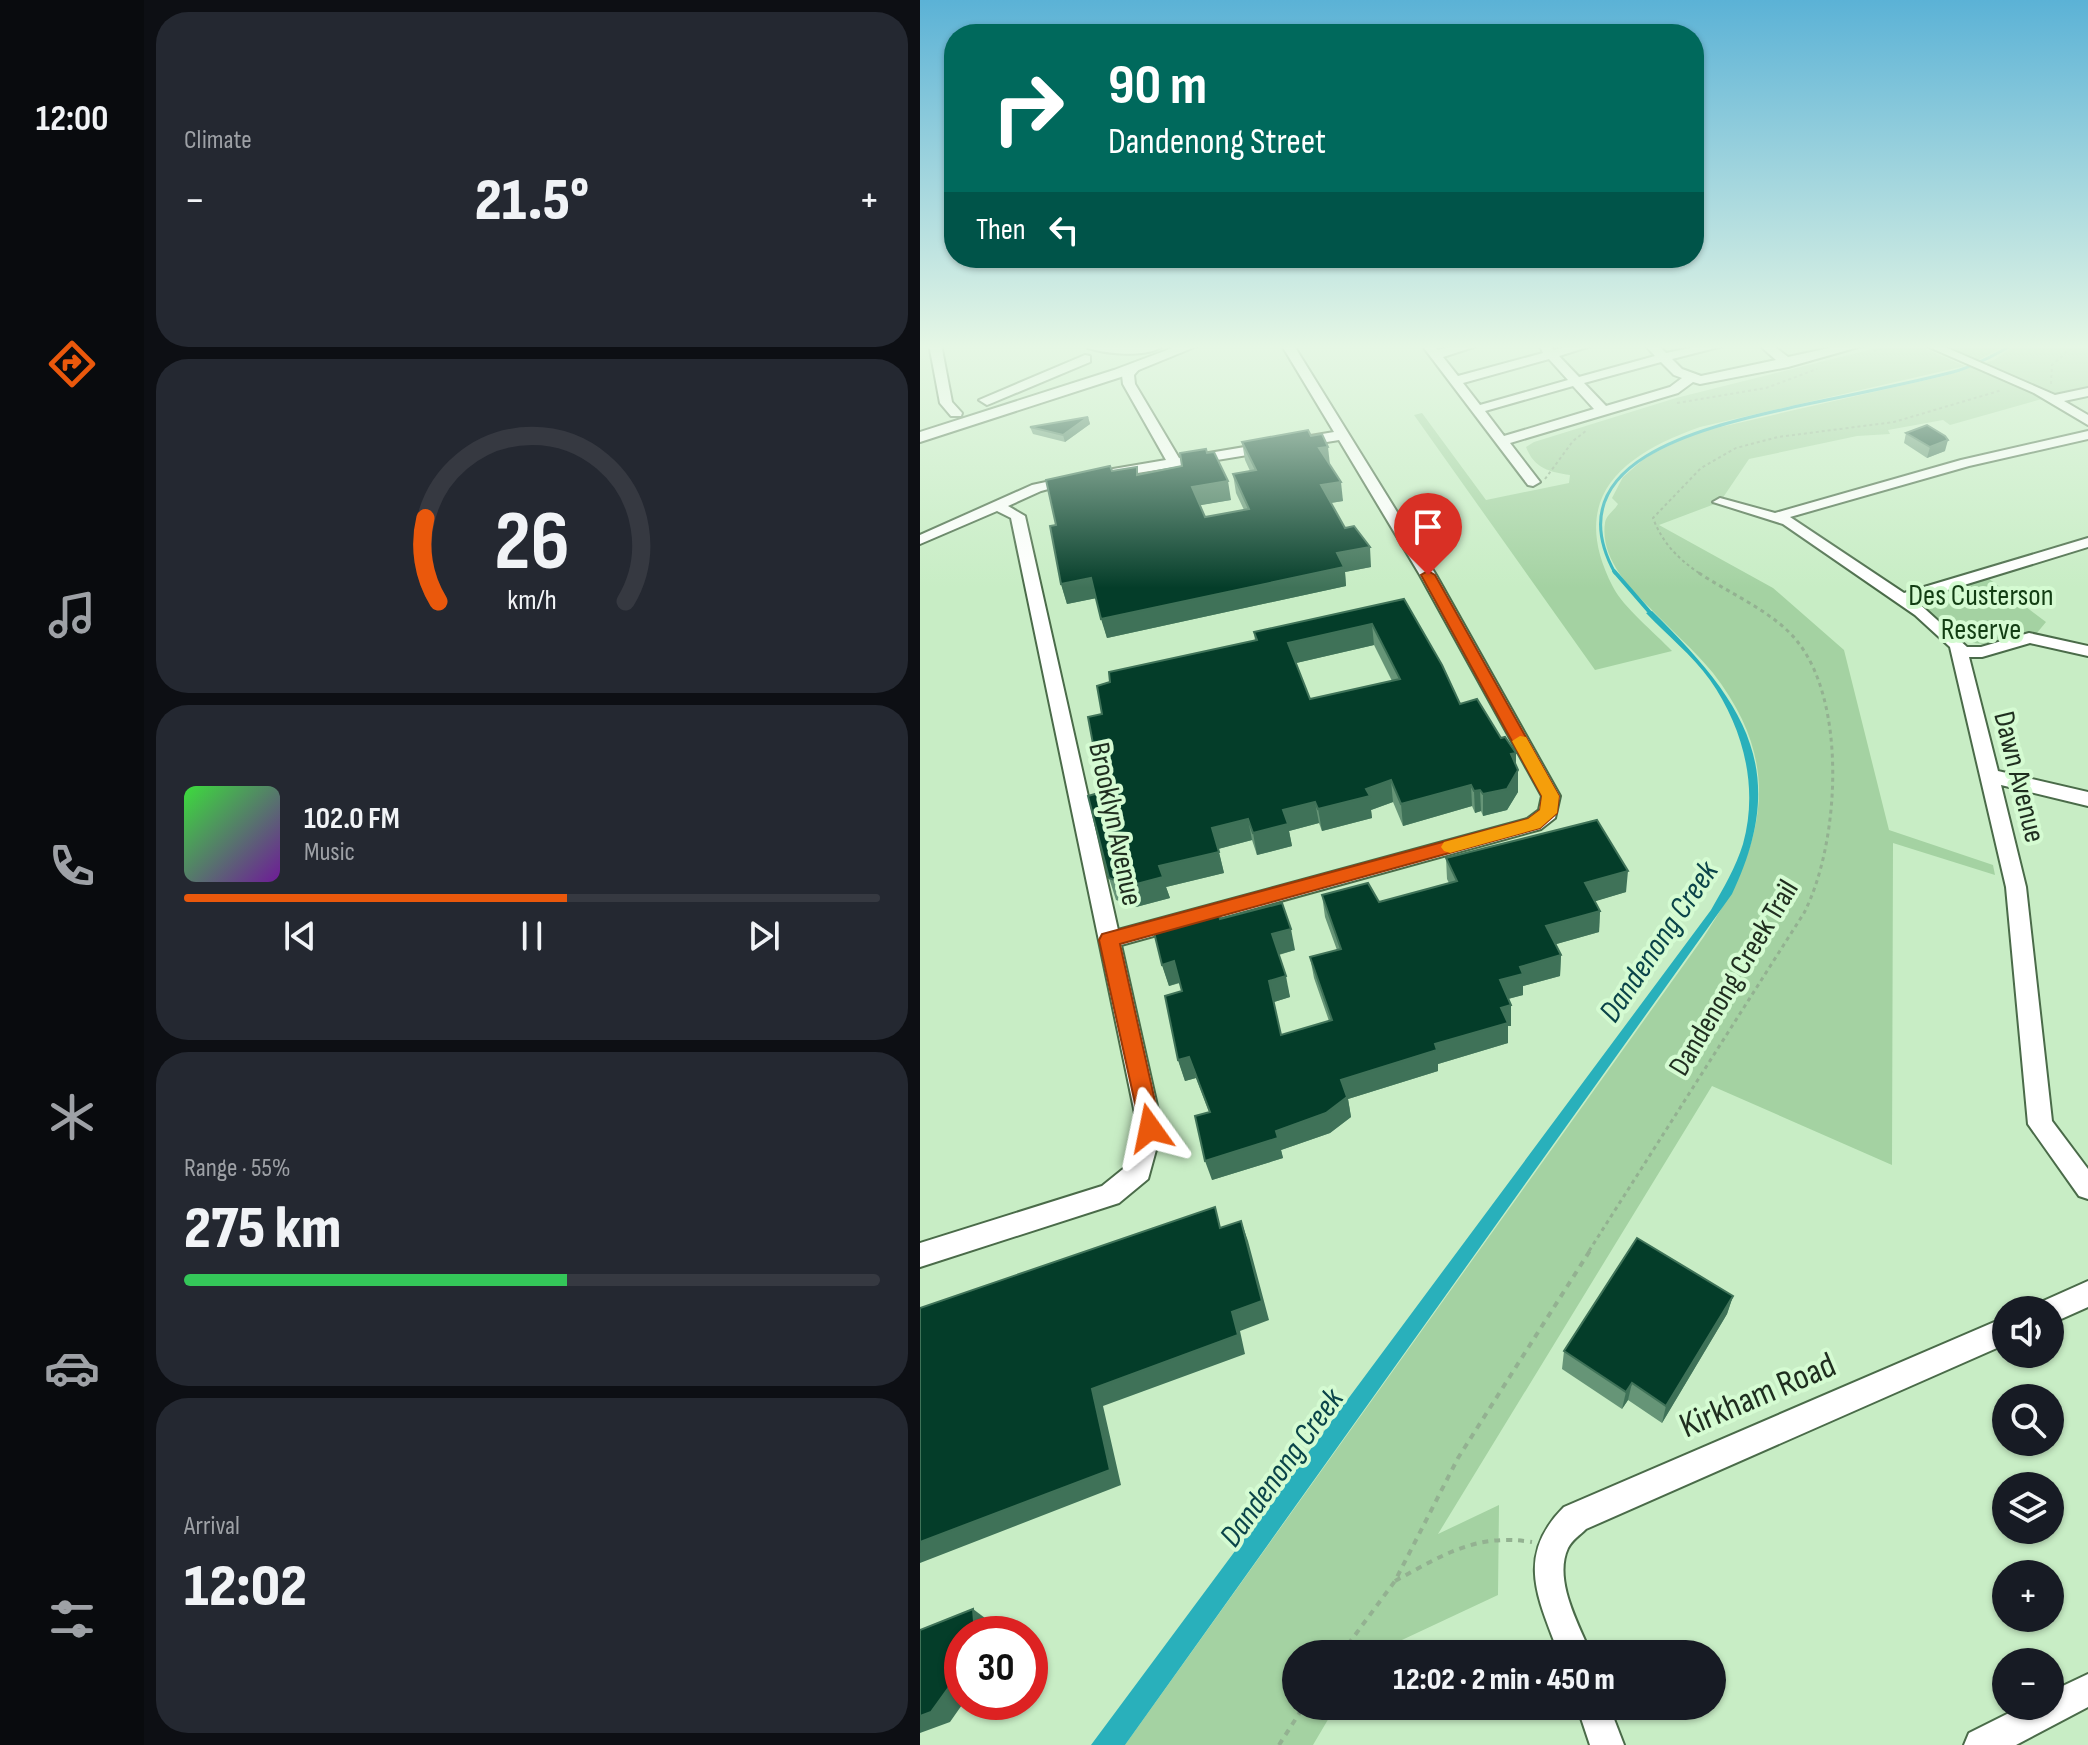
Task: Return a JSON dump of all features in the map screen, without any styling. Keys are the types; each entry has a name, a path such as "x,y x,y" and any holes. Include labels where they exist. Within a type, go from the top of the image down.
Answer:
{"main road":[{"path":"920,437 945,425"}],"street":[{"path":"1156,425 1175,463"},
{"path":"1109,940 1534,824 1548,813 1551,796 1428,575 1336,425"},
{"path":"1488,425 1537,483"},
{"path":"1501,441 1554,425"},
{"path":"920,540 1037,488 1342,435"},
{"path":"1778,517 1793,510 1966,463 2088,435"},
{"name":"Dawn Avenue","path":"1720,502 1778,517 1903,599 1951,636 1960,652 2016,887 2040,1124 2088,1188"},
{"name":"Brooklyn Avenue","path":"920,1255 1110,1195 1139,1171 1150,1128 1018,516 997,506"},
{"path":"1903,599 2088,542"},
{"path":"1960,652 1982,652 2029,638 2088,651"},
{"path":"1990,776 2088,799"},
{"path":"2064,1305 2088,1294"},
{"name":"Kirkham Road","path":"1551,1546 1562,1529 1594,1508 1992,1336"},
{"path":"1551,1546 1548,1565 1551,1586 1570,1640"},
{"path":"1981,1745 2088,1690"},
{"path":"1598,1720 1607,1745"}],"path":[{"name":"Dandenong Creek Trail","path":"1351,1640 1395,1581 1458,1458 1804,913 1820,878 1832,809 1825,693 1814,661 1775,620 1691,566 1663,542 1655,532 1653,518 1701,468 1736,448 1778,437 1867,425"},
{"path":"1537,483 1573,441 1589,429"},
{"path":"1395,1581 1441,1557 1491,1537 1505,1536 1551,1546"},
{"path":"1279,1745 1295,1720"}],"green space":[{"path":"1421,425 1431,425 1486,500 1569,483 1570,475 1549,470 1533,460 1526,447 1587,425 1707,425 1672,438 1626,466 1610,484 1599,505 1596,528 1600,556 1613,587 1672,651 1595,670"},
{"path":"1727,425 1913,425 1888,430 1890,434 1857,436 1749,459 1720,502 1659,525 1773,588 1844,650 1889,830 1993,865 1995,875 1893,843 1892,1165 1712,1086 1438,1534 1499,1505 1498,1595 1402,1640 1282,1640 1282,1720 1328,1720 1313,1745 1125,1745 1703,938 1741,871 1752,839 1758,807 1758,774 1751,741 1736,708 1713,673 1632,590 1617,570 1607,547 1605,523 1618,504 1612,498 1623,477 1646,457 1694,433"},
{"name":"Des Custerson Reserve","path":"1988,578 2046,622 2036,634 2022,634 1987,644 1966,641 1923,607 1923,601 1930,596"}],"water":[{"path":"1652,611 1711,675 1733,706 1748,739 1757,773 1757,809 1749,849 1732,894 1125,1745 1091,1745 1711,910 1729,878 1748,823 1745,758 1722,698 1703,671 1646,613"}],"building":[{"path":"1039,425 1076,425 1063,435 1030,427"},
{"path":"1928,425 1948,440 1930,447 1906,433"},
{"path":"1308,430 1311,436 1322,434 1328,447 1319,448 1341,482 1321,485 1345,528 1354,526 1370,547 1337,553 1344,567 1101,619 1091,578 1061,584 1050,526 1056,525 1046,480 1110,466 1112,471 1137,467 1137,475 1182,466 1180,453 1206,449 1207,453 1214,452 1228,481 1192,487 1205,517 1249,509 1233,474 1256,470 1242,442"},
{"path":"1404,599 1442,665 1460,704 1477,699 1501,738 1505,737 1516,753 1511,754 1518,770 1507,789 1483,794 1480,790 1474,791 1471,785 1401,804 1391,780 1366,789 1370,796 1318,809 1315,802 1283,810 1288,824 1253,833 1248,819 1212,828 1219,852 1159,866 1163,877 1129,886 1109,878 1088,796 1102,792 1088,717 1102,714 1097,686 1110,682 1109,672 1257,640 1254,632","holes":["1372,624 1400,679 1310,699 1288,643"]},
{"path":"1597,820 1628,871 1585,883 1600,911 1546,926 1561,955 1520,967 1523,974 1500,980 1511,1005 1501,1008 1508,1023 1435,1044 1437,1050 1341,1080 1347,1097 1326,1113 1276,1131 1278,1138 1205,1161 1195,1116 1210,1112 1189,1057 1178,1060 1165,996 1182,991 1174,961 1162,965 1152,924 1217,907 1220,919 1282,903 1291,929 1272,934 1286,976 1269,981 1281,1035 1332,1020 1310,957 1341,949 1322,895 1368,883 1379,902 1457,881 1446,858"},
{"path":"1215,1207 1220,1228 1241,1221 1262,1301 1232,1312 1238,1335 1092,1389 1110,1470 920,1542 920,1308"},
{"path":"1637,1238 1733,1296 1666,1406 1632,1383 1626,1392 1564,1351"},
{"path":"973,1609 974,1616 955,1616"},
{"path":"944,1620 944,1694 931,1712 920,1716 920,1630"}],"waterway":[{"name":"Dandenong Creek","path":"1615,572 1601,533 1605,500 1624,473 1653,452 1721,425"},
{"name":"Dandenong Creek","path":"1615,572 1653,616"}],"slow traffic":[{"path":"1450,847 1534,824 1548,813 1551,796 1520,741"}],"route":[{"path":"1150,1128 1109,940 1534,824 1548,813 1551,796 1428,575"}]}
